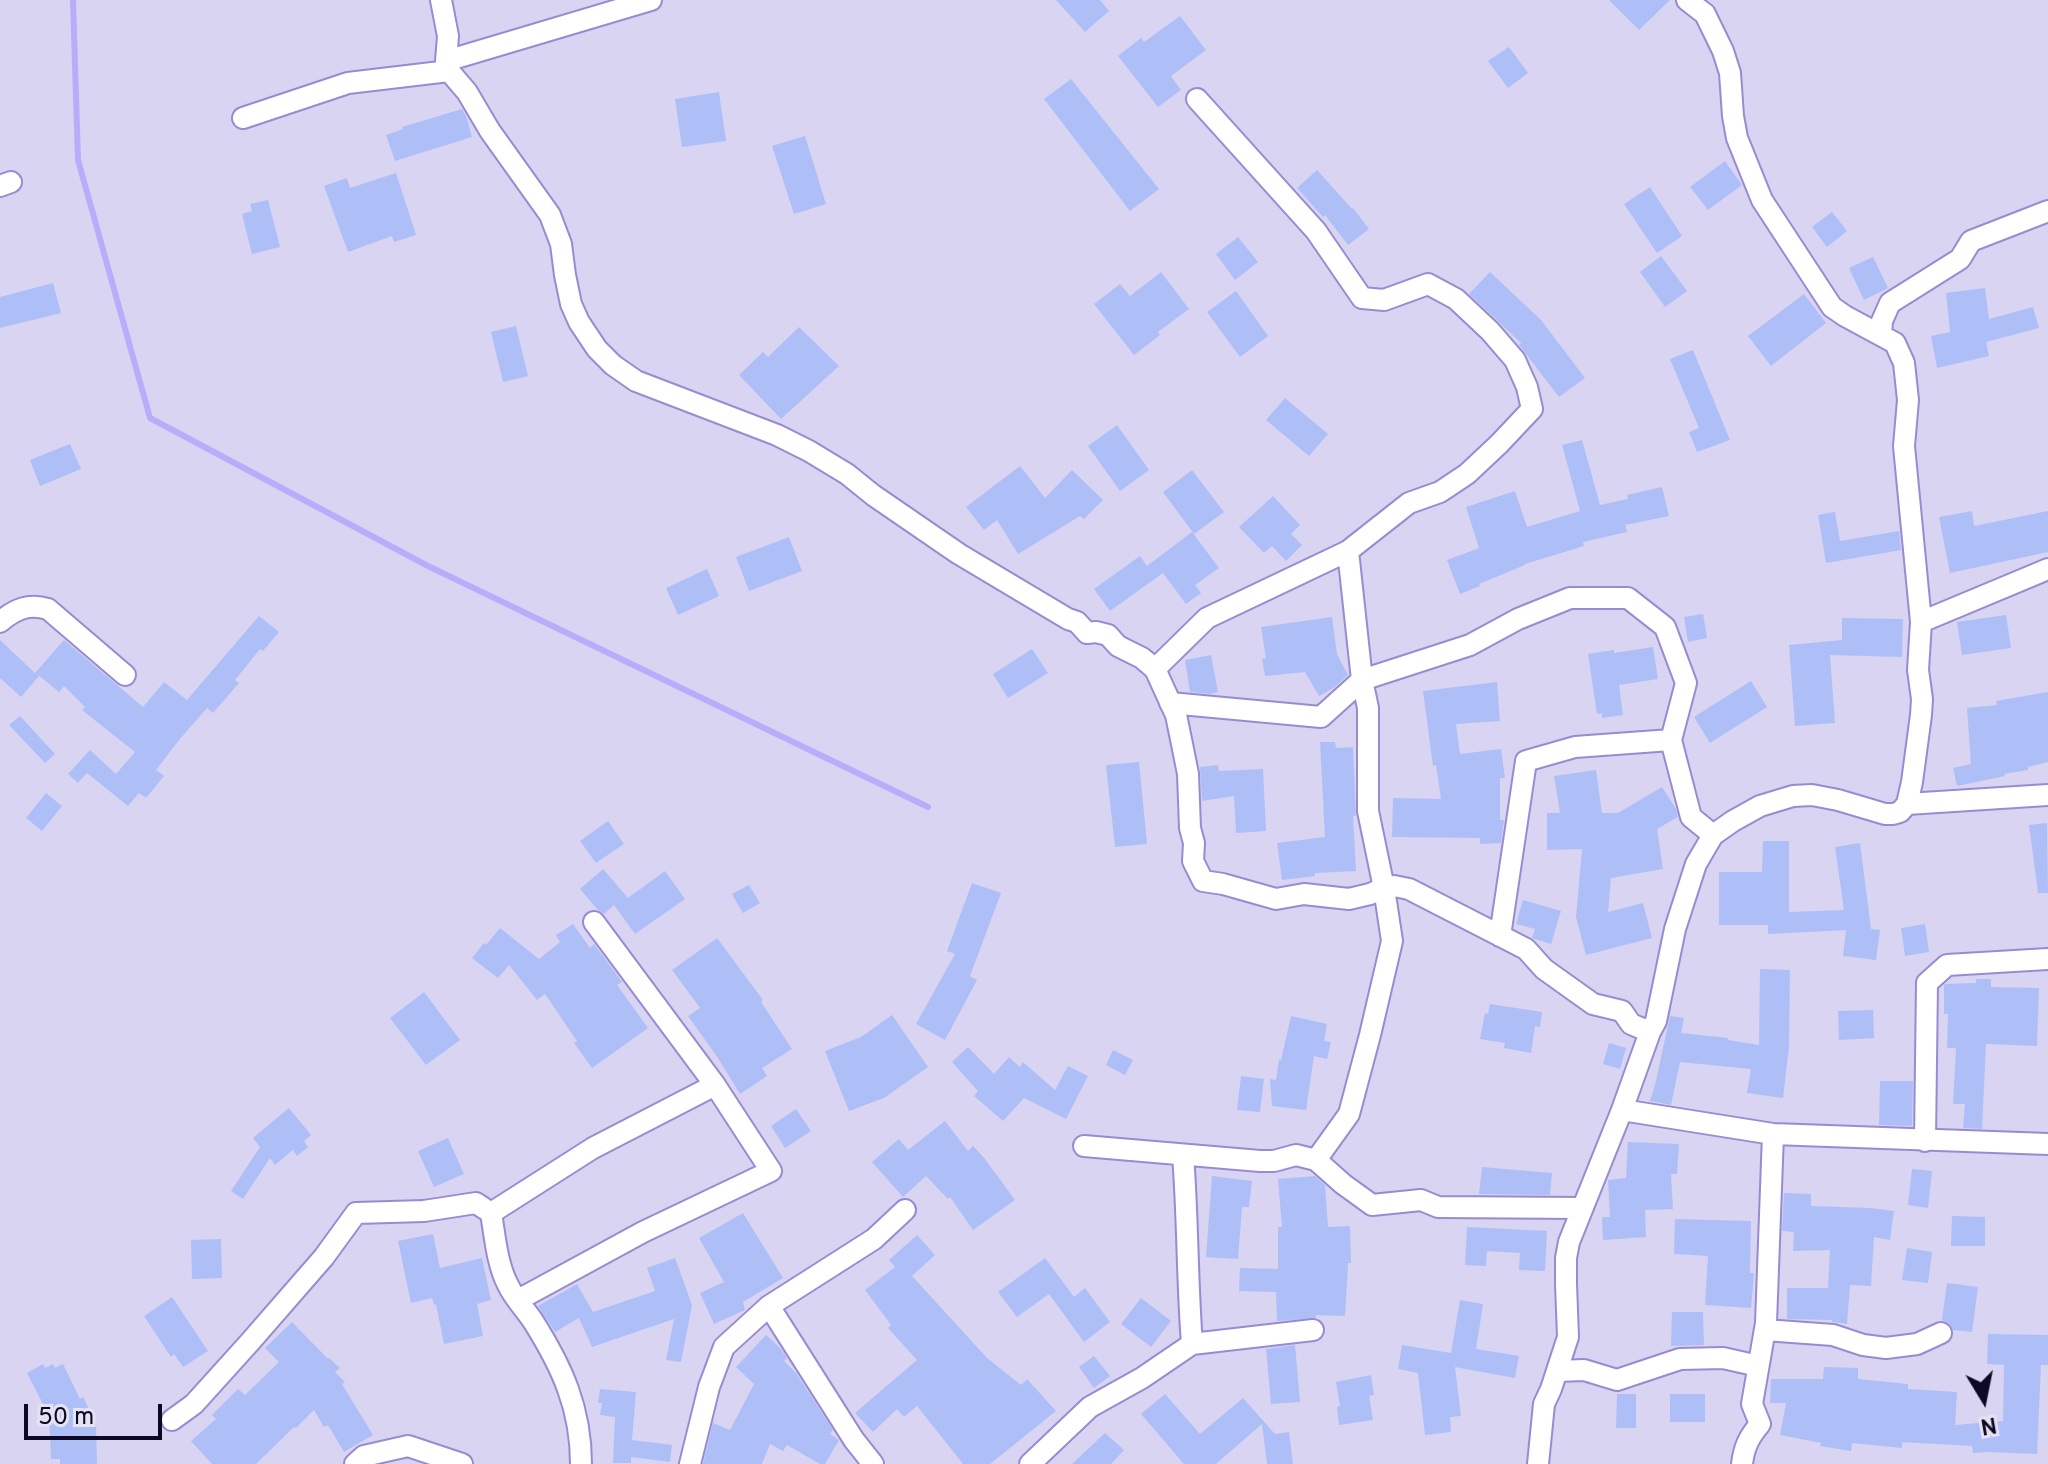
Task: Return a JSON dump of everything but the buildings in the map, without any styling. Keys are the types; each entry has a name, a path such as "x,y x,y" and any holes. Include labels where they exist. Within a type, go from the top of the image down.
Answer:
{"street":[{"path":"441,0 448,36 447,66 550,215 561,244 571,304 597,349 636,381 777,435 809,451 847,474 959,554 1077,622 1087,633 1108,635 1118,646 1142,658 1155,669 1176,715 1188,774 1193,861 1203,881 1276,899 1304,894 1349,899 1394,886 1420,893 1526,949 1544,969 1593,1004 1622,1011 1631,1024 1650,1032"},
{"path":"243,118 348,83 447,66 651,0"},
{"path":"1538,1464 1544,1404 1568,1337 1566,1258 1569,1242 1656,1021 1675,929 1696,864 1713,835 1760,806 1793,796 1812,795 1838,800 1885,814 1900,812 1907,804 1921,715 1918,670 1921,622 1904,446 1908,400 1904,363 1895,343 1832,307 1762,200 1737,138 1730,73 1723,51 1705,14 1687,0"},
{"path":"1155,669 1207,618 1348,551 1409,503 1440,492 1467,474 1532,409 1527,387 1515,360 1456,299 1428,284 1384,300 1362,298 1316,231 1197,99"},
{"path":"1881,335 1882,321 1890,303 1960,259 1971,241 2048,211"},
{"path":"1316,1160 1349,1114 1392,941 1368,811 1368,708 1362,680 1348,551"},
{"path":"1921,622 2048,569"},
{"path":"1170,703 1321,717 1362,680 1470,645 1518,619 1570,598 1628,598 1665,627 1686,683 1671,740 1691,817 1713,835"},
{"path":"0,622 26,606 48,609 125,675"},
{"path":"1500,936 1526,761 1575,747 1671,740"},
{"path":"1907,804 2048,795"},
{"path":"518,1300 643,1232 771,1171 715,1085 594,922"},
{"path":"1925,1141 1927,983 1947,965 2048,959"},
{"path":"491,1213 593,1148 715,1085"},
{"path":"1622,1110 1773,1134 2048,1144"},
{"path":"1742,1464 1745,1446 1760,1424 1752,1404 1765,1330 1773,1134"},
{"path":"1084,1146 1260,1161 1296,1155 1316,1160 1372,1205 1421,1200 1438,1207 1582,1208"},
{"path":"1183,1155 1192,1344"},
{"path":"172,1420 194,1404 250,1342 324,1257 356,1213 424,1211 476,1203 491,1213 500,1262 508,1285 562,1370 579,1427 581,1464"},
{"path":"690,1464 709,1387 724,1347 769,1306 874,1239 905,1210"},
{"path":"769,1306 854,1440 873,1464"},
{"path":"1030,1464 1090,1407 1142,1378 1192,1344 1313,1330"},
{"path":"1765,1330 1833,1335 1863,1345 1886,1348 1917,1344 1941,1333"},
{"path":"1557,1371 1584,1370 1617,1380 1680,1359 1723,1358 1754,1365 1759,1363"},
{"path":"355,1464 364,1456 408,1446 462,1464"}],"waterway":[{"path":"73,0 78,160 150,418 428,566 928,807"}]}
